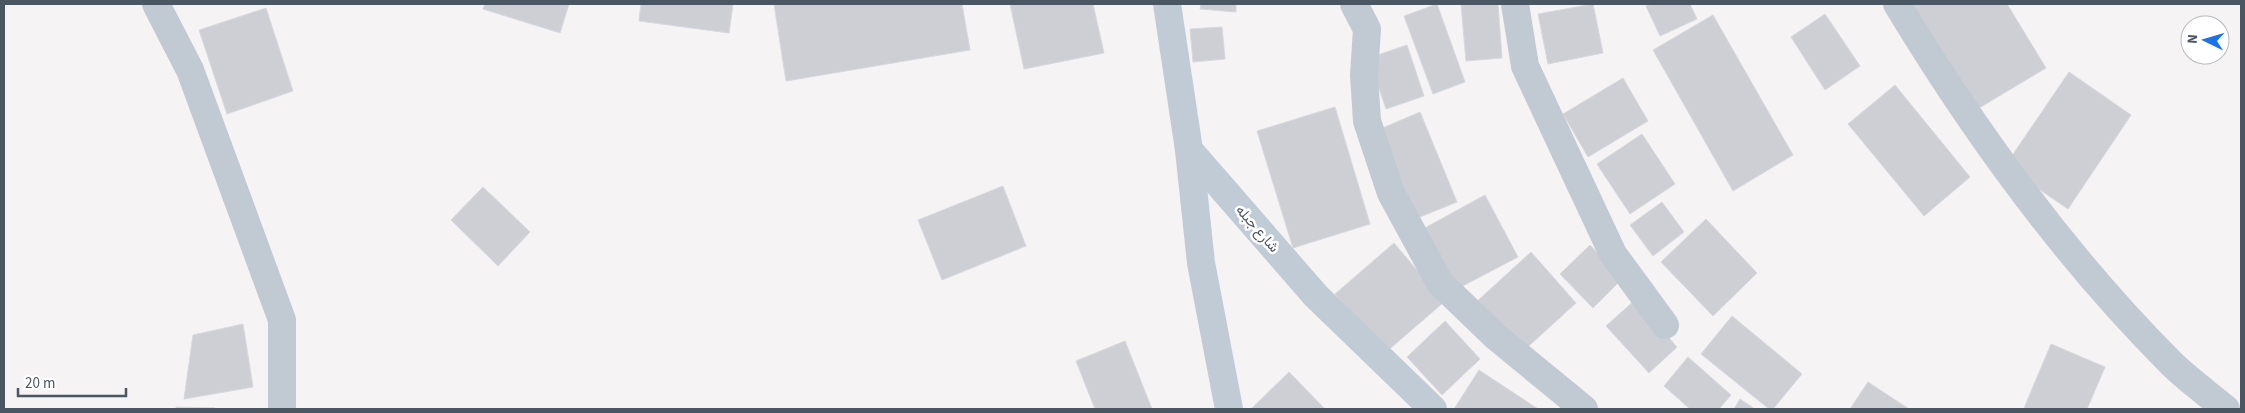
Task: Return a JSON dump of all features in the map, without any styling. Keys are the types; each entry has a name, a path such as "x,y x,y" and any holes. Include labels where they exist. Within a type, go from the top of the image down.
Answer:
{"main road":[{"path":"1167,4 1189,150 1201,263 1227,408"},
{"name":"شارع جبله","path":"1189,150 1316,296 1433,409"}],"street":[{"path":"156,4 190,70 282,320 282,409"},
{"path":"1354,4 1367,29 1364,75 1367,121 1391,193 1440,283 1495,336 1584,409"},
{"path":"1515,4 1525,66 1529,75 1613,254 1665,325"},
{"path":"1897,4 1927,54 2012,177 2089,277 2172,364 2226,409"}],"building":[{"path":"485,4 569,4 560,33 483,9"},
{"path":"641,4 733,4 729,33 639,21"},
{"path":"774,4 962,4 970,50 786,81"},
{"path":"1010,4 1093,4 1104,53 1024,69"},
{"path":"1201,4 1236,4 1236,12 1200,9"},
{"path":"1437,4 1465,82 1433,94 1404,16"},
{"path":"1461,4 1498,4 1502,58 1466,61"},
{"path":"1593,4 1603,53 1548,64 1538,14"},
{"path":"1651,4 1690,4 1697,19 1660,36 1646,6"},
{"path":"1904,4 2007,4 2046,68 1969,114"},
{"path":"266,8 293,91 227,114 199,30"},
{"path":"1825,14 1860,66 1825,90 1791,37"},
{"path":"1713,15 1793,155 1733,191 1653,50"},
{"path":"1222,27 1225,59 1193,62 1190,29"},
{"path":"1407,45 1424,96 1386,109 1369,58"},
{"path":"2069,72 2131,115 2068,209 2005,166"},
{"path":"1623,78 1648,121 1588,157 1563,114"},
{"path":"1895,85 1970,177 1924,216 1848,124"},
{"path":"1335,107 1370,224 1293,248 1257,131"},
{"path":"1420,112 1457,202 1415,219 1378,130"},
{"path":"1642,134 1675,184 1630,214 1597,164"},
{"path":"1003,186 1026,246 942,280 918,220"},
{"path":"483,187 530,232 498,266 451,220"},
{"path":"1485,195 1518,257 1455,290 1423,229"},
{"path":"1662,202 1684,232 1653,256 1630,225"},
{"path":"1706,219 1757,273 1713,316 1661,262"},
{"path":"1394,243 1444,302 1385,353 1335,294"},
{"path":"1590,245 1622,279 1593,308 1560,274"},
{"path":"1531,252 1576,303 1519,355 1474,304"},
{"path":"1635,300 1677,347 1649,373 1606,326"},
{"path":"1732,316 1802,374 1773,409 1769,409 1701,354"},
{"path":"1445,321 1480,359 1442,395 1407,357"},
{"path":"243,324 253,387 184,399 193,335"},
{"path":"1125,341 1152,409 1095,409 1076,361"},
{"path":"2051,344 2105,367 2087,409 2024,408"},
{"path":"1688,357 1731,395 1719,409 1690,409 1664,386"},
{"path":"1479,370 1538,409 1454,409"},
{"path":"1289,372 1325,409 1251,409"},
{"path":"1868,382 1909,409 1850,409"},
{"path":"1740,399 1755,409 1734,409"},
{"path":"176,407 215,408 176,409"}]}
